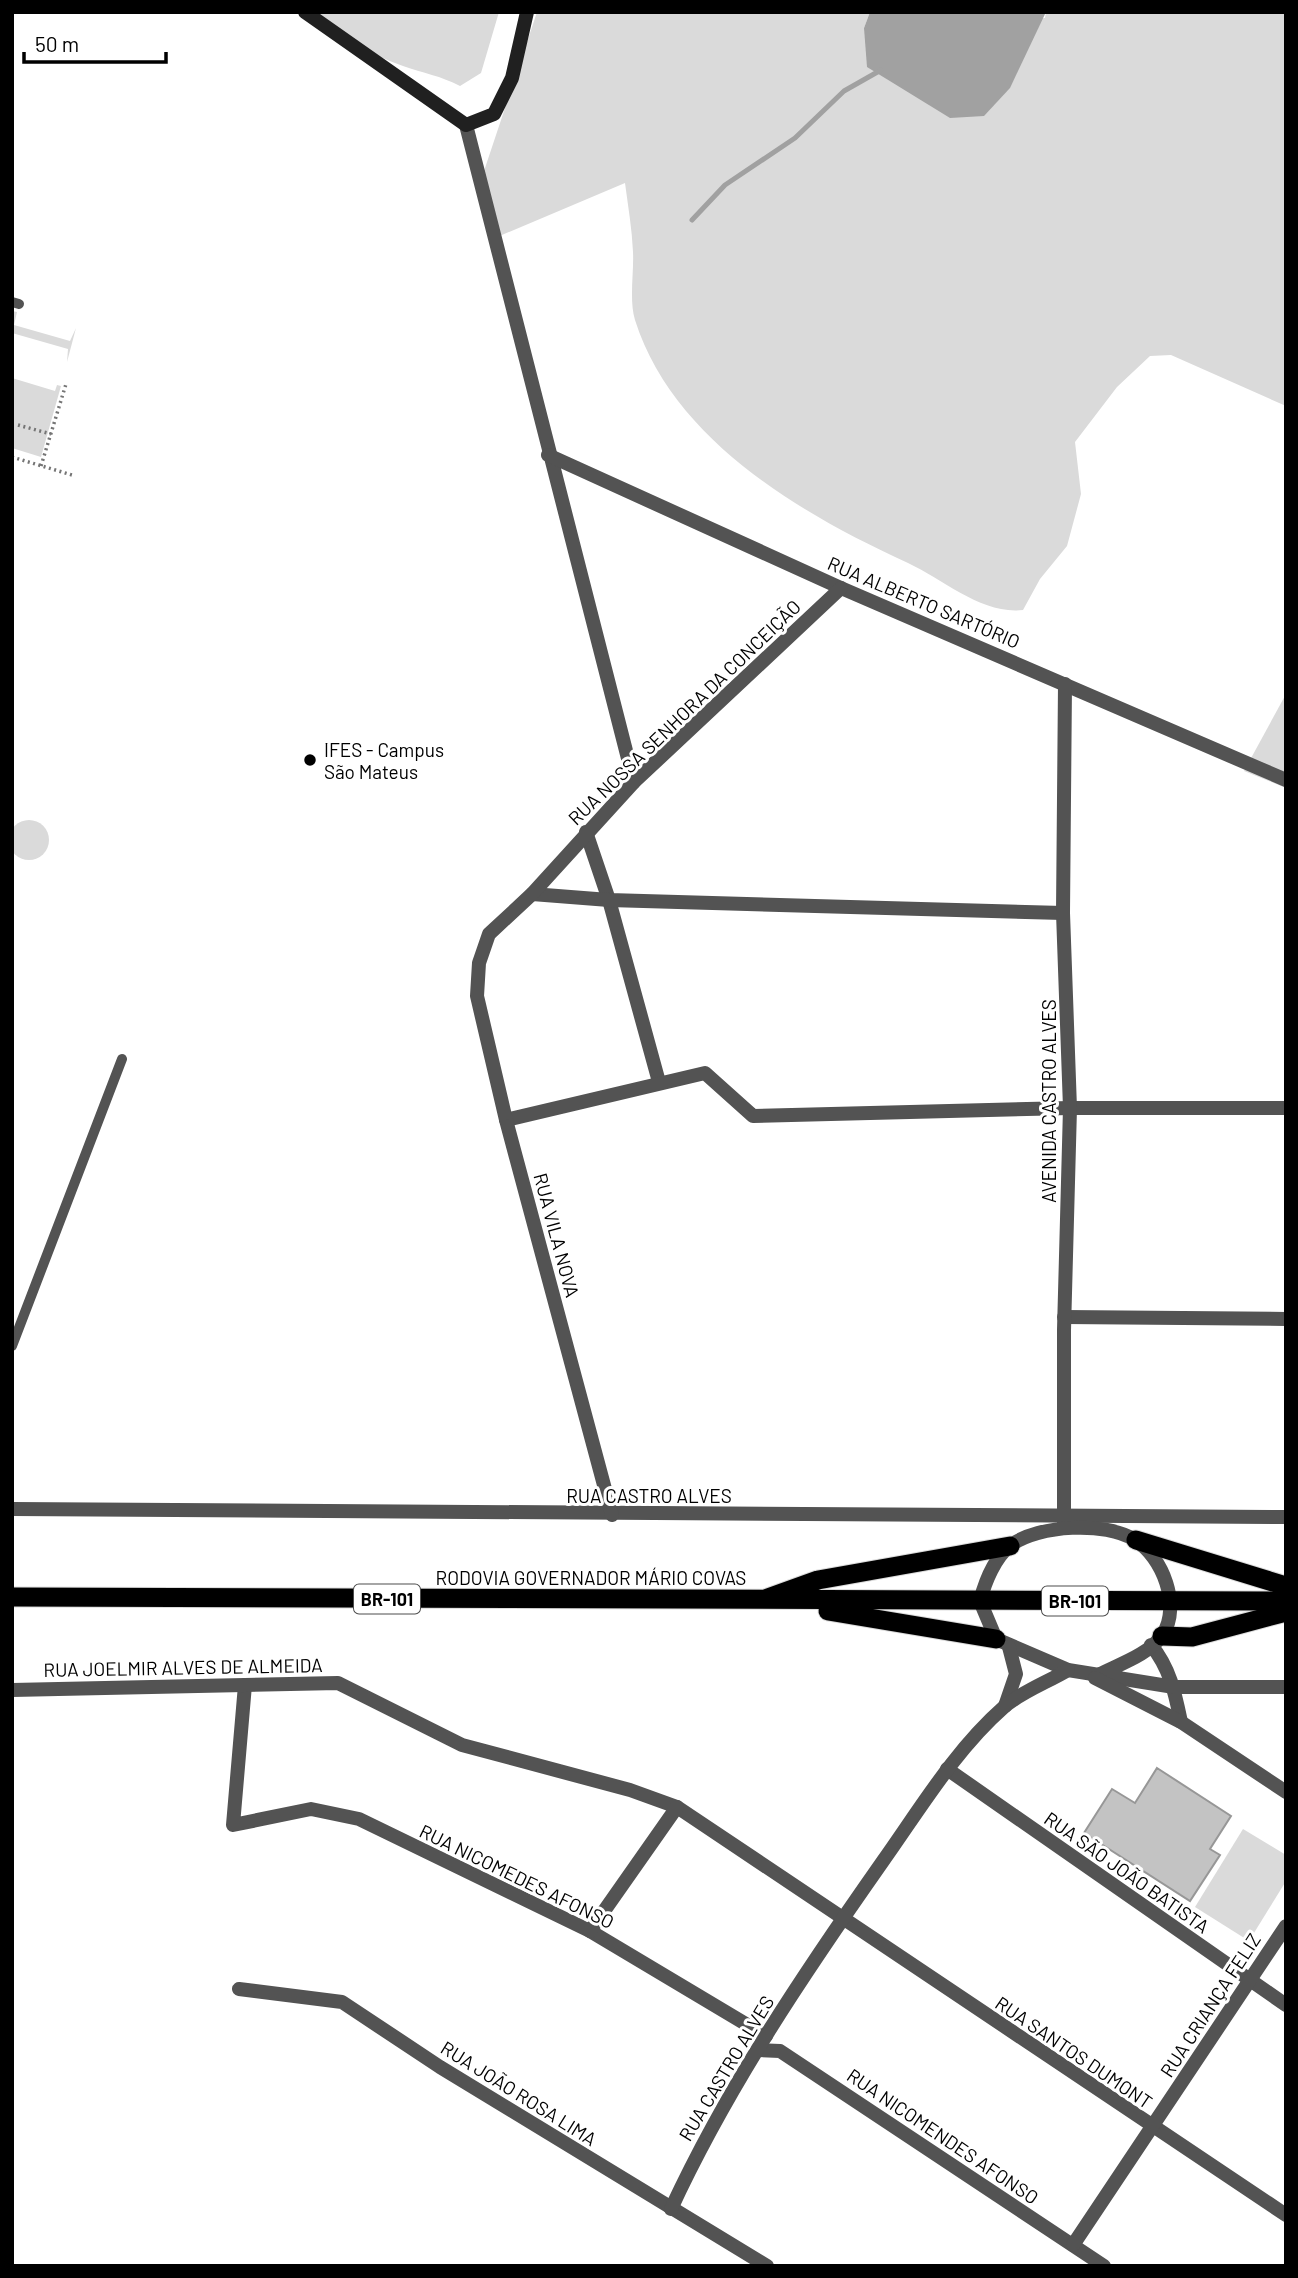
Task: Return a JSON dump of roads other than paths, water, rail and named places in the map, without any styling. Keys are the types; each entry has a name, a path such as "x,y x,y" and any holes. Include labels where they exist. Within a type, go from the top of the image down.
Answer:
{"highway":[{"path":"1136,1540 1286,1586"},
{"path":"761,1601 818,1580 1010,1546"},
{"name":"RODOVIA GOVERNADOR MÁRIO COVAS","path":"12,1597 1286,1601"},
{"path":"761,1601 910,1623 1003,1643"},
{"path":"1157,1641 1192,1637 1286,1612"}],"main road":[{"path":"305,12 466,125 494,114 512,78 527,12"}],"street":[{"path":"466,125 548,455 634,782"},
{"name":"RUA ALBERTO SARTÓRIO","path":"548,455 841,588 1286,780"},
{"name":"RUA NOSSA SENHORA DA CONCEIÇÃO","path":"479,963 489,934 532,894 634,782 841,588"},
{"name":"AVENIDA CASTRO ALVES","path":"1064,1523 1064,1317 1070,1108 1063,913 1065,684"},
{"path":"586,832 609,900 659,1082"},
{"path":"532,894 609,900 1063,913"},
{"name":"RUA VILA NOVA","path":"479,963 477,996 506,1120 612,1515"},
{"path":"506,1120 705,1073 753,1116 1070,1108 1286,1108"},
{"path":"1064,1317 1286,1319"},
{"name":"RUA CASTRO ALVES","path":"12,1508 1064,1523 1286,1517"},
{"path":"1005,1706 1016,1674 981,1601 996,1562 1010,1546 1064,1523 1136,1540 1154,1559 1168,1588 1171,1618 1157,1641 1100,1674"},
{"path":"1157,1641 1174,1687 1181,1721"},
{"path":"1003,1643 1068,1670 1174,1687 1286,1687"},
{"name":"RUA CASTRO ALVES","path":"671,2209 696,2154 766,2036 842,1919 947,1769 1005,1706 1068,1670"},
{"path":"1084,1673 1181,1721 1286,1792"},
{"name":"RUA JOELMIR ALVES DE ALMEIDA","path":"12,1690 338,1683 462,1745 630,1790 677,1807 842,1919"},
{"name":"RUA NICOMEDES AFONSO","path":"244,1685 233,1825 311,1809 359,1819 590,1931 766,2036"},
{"name":"RUA SÃO JOÃO BATISTA","path":"947,1769 1286,2005"},
{"path":"590,1931 677,1807"},
{"name":"RUA SANTOS DUMONT","path":"842,1919 1286,2215"},
{"name":"RUA CRIANÇA FELIZ","path":"1073,2245 1286,1926"},
{"name":"RUA JOÃO ROSA LIMA","path":"239,1989 342,2002 440,2067 767,2266"},
{"name":"RUA NICOMENDES AFONSO","path":"758,2050 780,2051 1104,2266"}],"lane":[{"path":"12,1346 122,1059"}],"waterway":[{"path":"692,220 725,185 795,138 844,91 881,70"}],"place":[{"name":"IFES - Campus São Mateus","path":"310,760"}]}
